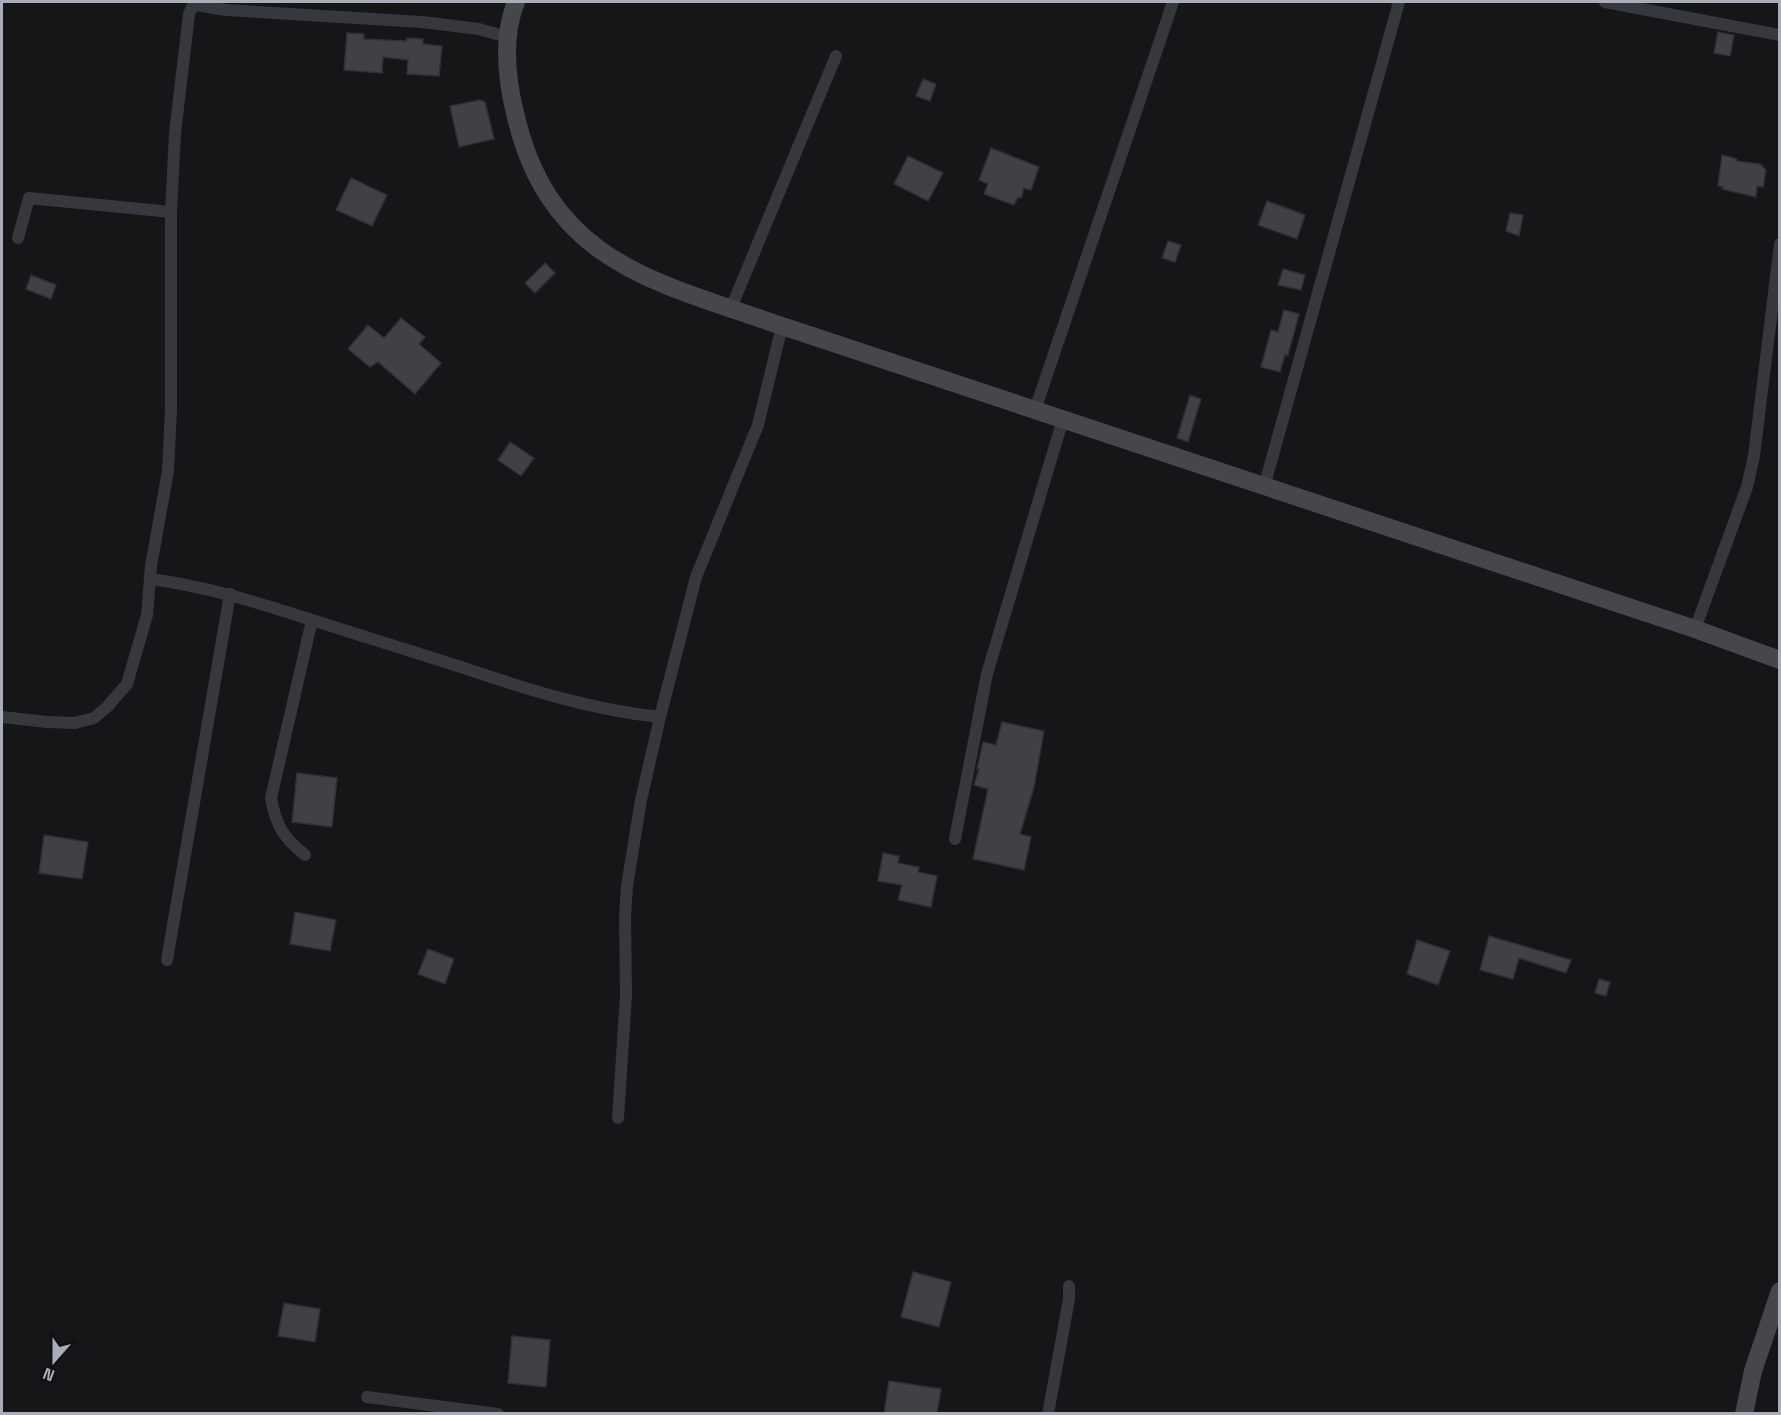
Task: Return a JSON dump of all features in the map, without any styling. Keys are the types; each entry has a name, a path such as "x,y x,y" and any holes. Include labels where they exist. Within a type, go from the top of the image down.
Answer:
{"street":[{"path":"516,2 507,36 507,60 512,101 525,150 544,190 569,224 618,263 645,277 782,326 1695,629 1779,660"},
{"path":"1035,410 1173,2"},
{"path":"1264,487 1399,2"},
{"path":"1605,2 1779,35"},
{"path":"2,717 75,723 94,718 127,684 147,615 150,579 169,461 171,212 175,133 189,14 192,7 196,5 262,12 422,22 479,29 507,36"},
{"path":"731,308 836,56"},
{"path":"18,238 29,198 171,212"},
{"path":"1695,629 1747,487 1754,456 1779,244"},
{"path":"618,1118 626,995 627,886 641,800 696,577 758,425 782,326"},
{"path":"955,839 987,674 1063,419"},
{"path":"150,579 230,594 540,694 618,712 660,717"},
{"path":"167,960 230,594"},
{"path":"305,855 287,840 275,819 271,798 312,620"},
{"path":"1048,1413 1069,1299 1069,1286"},
{"path":"1744,1413 1753,1371 1779,1291"},
{"path":"367,1397 498,1413"}],"building":[{"path":"1718,32 1734,35 1730,56 1714,53"},
{"path":"347,33 364,34 364,39 406,41 407,38 423,39 423,44 442,46 439,76 407,74 408,60 383,57 382,73 344,70"},
{"path":"923,79 936,84 930,101 916,96"},
{"path":"480,100 485,102 494,139 459,147 450,106"},
{"path":"991,148 1039,167 1031,190 1024,188 1021,198 1018,197 1014,205 984,194 988,184 979,180"},
{"path":"1722,155 1737,159 1737,161 1760,164 1766,170 1763,187 1757,186 1756,197 1718,186"},
{"path":"908,156 943,173 928,201 894,184"},
{"path":"351,178 387,195 372,226 336,210"},
{"path":"1267,201 1305,215 1297,239 1258,225"},
{"path":"1510,213 1523,215 1519,236 1506,231"},
{"path":"1168,241 1181,245 1175,262 1162,258"},
{"path":"545,263 555,273 535,293 525,283"},
{"path":"1283,269 1305,275 1301,290 1278,285"},
{"path":"31,275 56,285 51,299 26,289"},
{"path":"1284,310 1299,314 1288,355 1285,354 1280,372 1261,367 1271,330 1278,332"},
{"path":"401,318 425,337 419,344 441,363 415,394 378,362 370,367 348,349 368,325 384,338"},
{"path":"1190,395 1201,399 1188,442 1177,438"},
{"path":"510,442 534,458 521,476 498,460"},
{"path":"1002,722 1044,731 1034,787 1020,834 1031,837 1024,870 973,859 988,789 974,785 979,769 977,769 983,742 996,745"},
{"path":"297,773 337,778 332,827 292,822"},
{"path":"44,835 88,842 82,879 39,873"},
{"path":"883,853 899,856 898,863 919,867 918,872 937,876 931,907 898,900 902,885 878,881"},
{"path":"295,912 336,920 330,951 290,944"},
{"path":"1489,936 1571,960 1566,973 1519,958 1513,979 1480,970"},
{"path":"1417,940 1450,951 1438,985 1407,974"},
{"path":"428,949 454,959 445,984 418,974"},
{"path":"1599,979 1610,982 1606,996 1595,993"},
{"path":"913,1272 951,1282 939,1327 901,1317"},
{"path":"284,1303 320,1309 315,1342 278,1336"},
{"path":"512,1336 550,1340 546,1387 508,1383"},
{"path":"889,1381 941,1389 937,1413 884,1413"}]}
